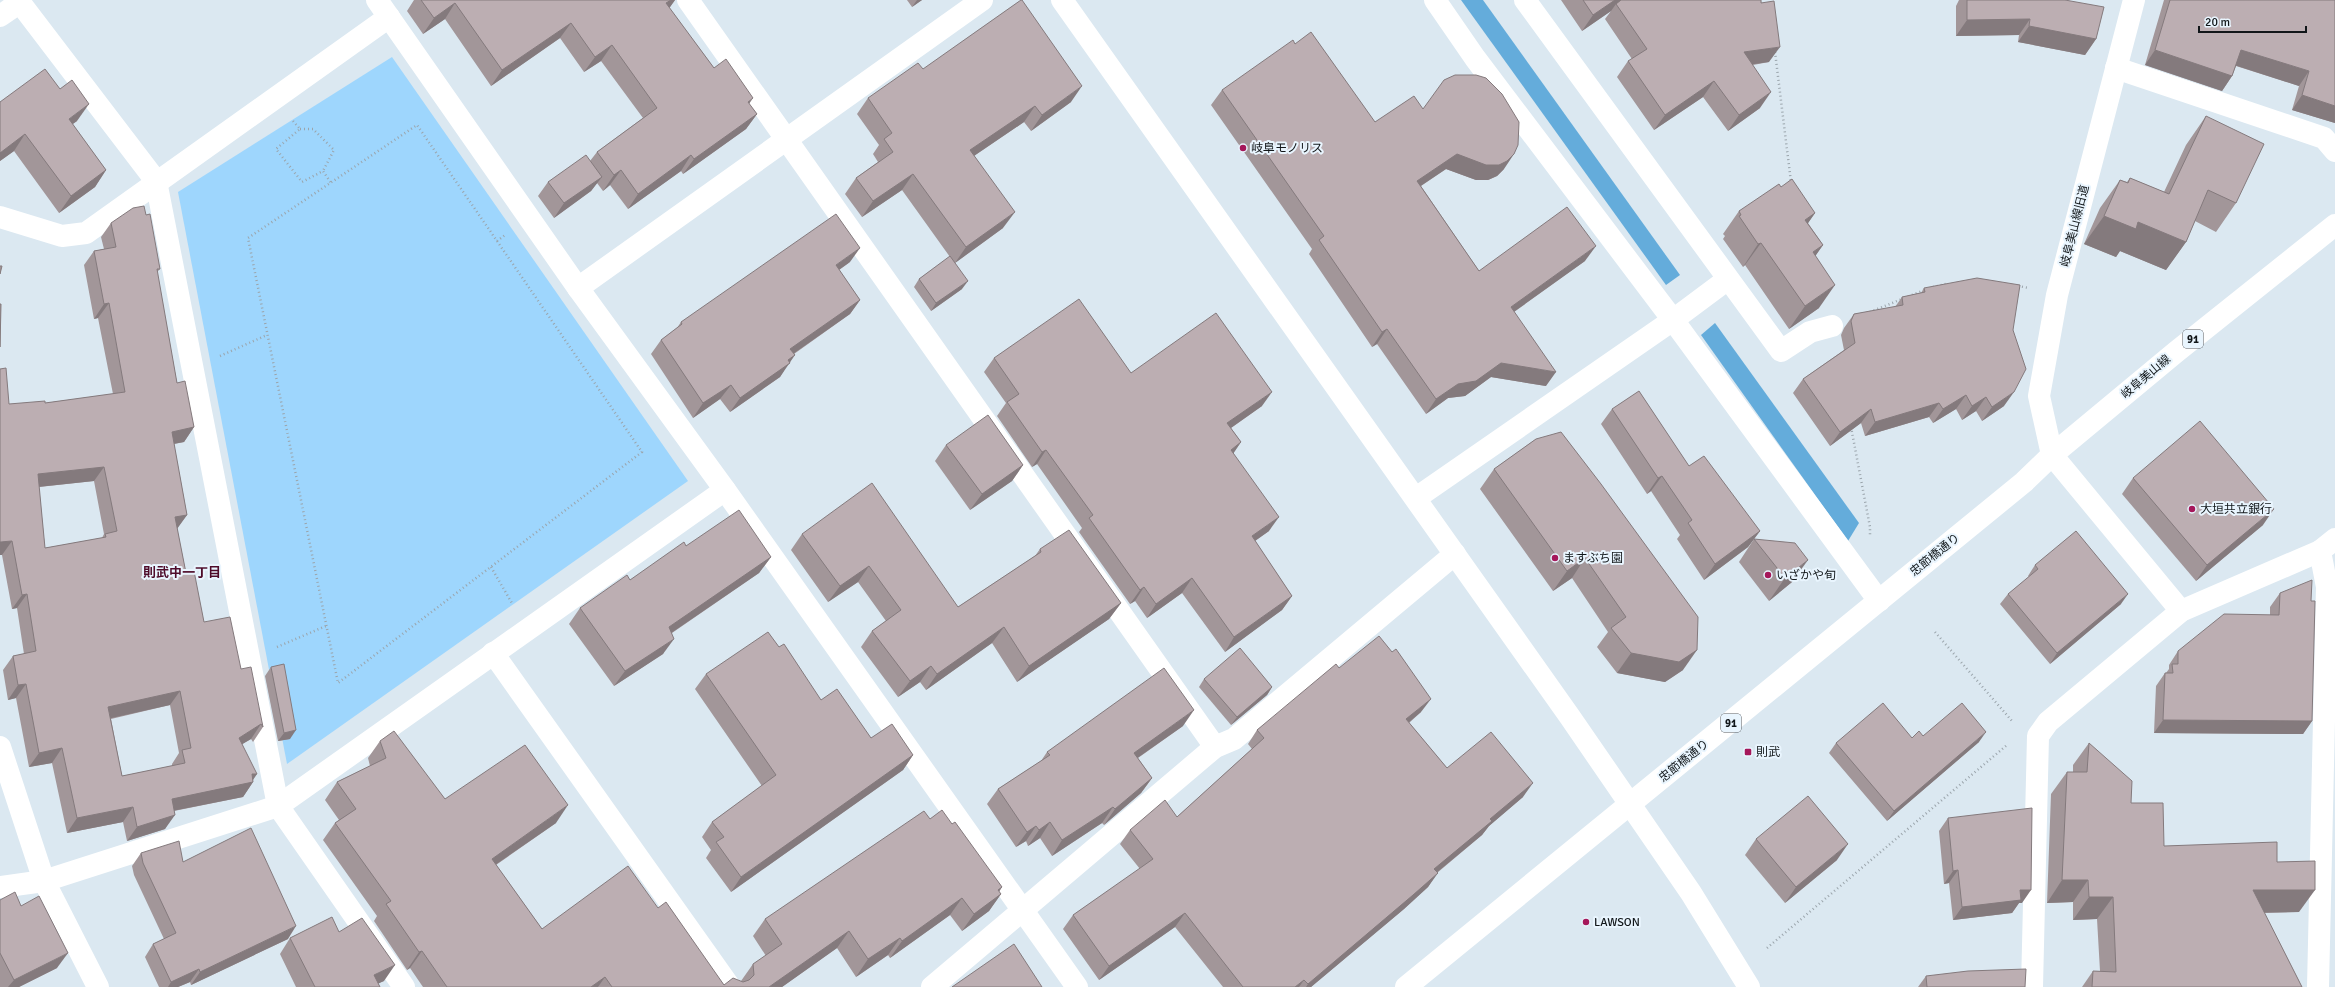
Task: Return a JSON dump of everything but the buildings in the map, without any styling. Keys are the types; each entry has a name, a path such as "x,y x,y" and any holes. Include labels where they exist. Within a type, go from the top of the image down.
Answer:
{"street":[{"path":"688,0 1215,747"},
{"path":"578,288 786,138 982,0"},
{"path":"1062,0 1416,498 1631,805 1690,893 1750,987"},
{"path":"1435,0 1475,58 1673,320 1879,601"},
{"path":"1525,0 1780,351 1810,332 1832,326"},
{"name":"岐阜美山線旧道","path":"2052,455 2039,396 2057,295 2134,0"},
{"path":"0,16 18,1 156,181 278,806 404,987"},
{"path":"0,217 62,236 86,233 273,98 383,8 578,288 725,490 1077,987"},
{"path":"2116,68 2324,138 2335,151"},
{"name":"岐阜美山線","path":"2052,455 2176,352 2335,225"},
{"path":"1416,498 1673,320 1728,279"},
{"path":"2052,455 2182,611"},
{"name":"忠節橋通り","path":"1406,987 1631,805 2024,482 2052,455"},
{"path":"0,887 44,881 278,806 725,490"},
{"path":"2032,987 2030,734 2048,722 2182,611 2328,545 2318,987"},
{"path":"932,987 1024,911 1215,747 1234,738 1455,554"},
{"path":"493,653 730,987"},
{"path":"0,747 44,881 98,987"}],"path":[{"path":"1775,50 1794,189"},
{"path":"273,98 300,130"},
{"path":"417,125 497,241 642,452 338,683 248,238 417,125"},
{"path":"313,129 334,150 323,171 302,182 276,150 300,130 313,129"},
{"path":"323,171 331,183"},
{"path":"497,241 529,217"},
{"path":"1832,326 1937,285 1950,284"},
{"path":"2013,285 2057,295"},
{"path":"192,368 267,335"},
{"path":"1850,419 1870,528 1870,540"},
{"path":"491,567 527,630"},
{"path":"249,659 326,626"},
{"path":"1767,948 2030,734 1935,632"}],"shaded area":[{"path":"1461,0 1483,0 1680,275 1666,285"},
{"path":"392,57 688,481 287,764 178,192"},
{"path":"1715,323 1859,523 1848,541 1701,335"}],"place":[{"name":"岐阜モノリス","path":"1243,148"},
{"name":"大垣共立銀行","path":"2192,509"},
{"name":"ますぶち園","path":"1555,558"},
{"name":"いざかや旬","path":"1768,575"},
{"name":"則武","path":"1748,752"},
{"name":"LAWSON","path":"1586,922"}],"district":[{"name":"則武中一丁目","path":"182,573"}]}
